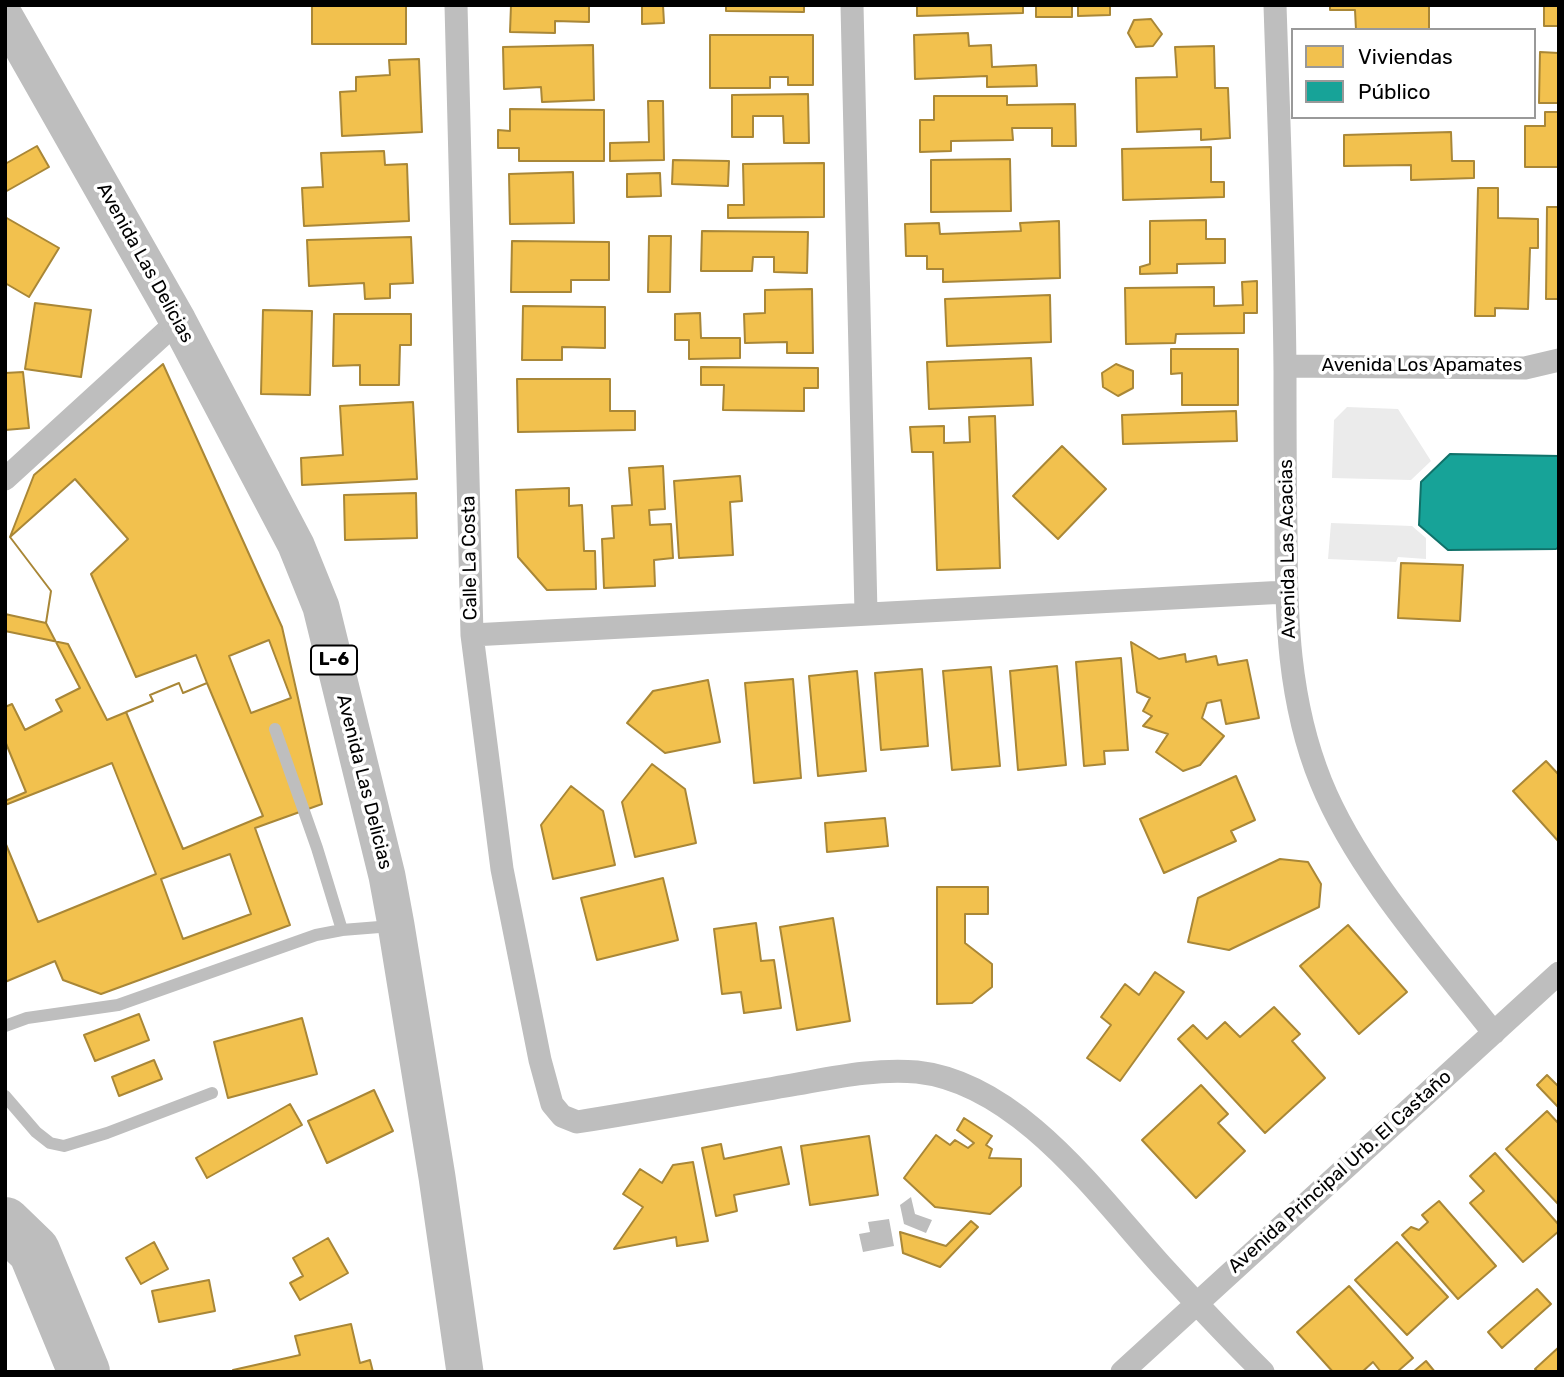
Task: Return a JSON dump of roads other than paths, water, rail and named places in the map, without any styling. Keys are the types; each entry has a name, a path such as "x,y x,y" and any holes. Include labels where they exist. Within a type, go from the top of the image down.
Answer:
{"main road":[{"name":"Avenida Las Delicias","path":"5,17 178,321 296,545 321,607 387,876 437,1178 465,1372"}],"street":[{"name":"Calle La Costa","path":"456,5 472,635 502,869 540,1060 552,1104 562,1116 577,1122 860,1073 916,1072 946,1077 978,1091 1010,1110 1071,1164 1195,1303"},
{"path":"852,5 866,613"},
{"name":"Avenida Las Acacias","path":"1275,5 1285,366 1286,592 1292,679 1305,738 1335,814 1406,920 1494,1033"},
{"path":"5,479 178,321"},
{"name":"Avenida Los Apamates","path":"1285,366 1525,368 1559,360"},
{"path":"472,635 1286,592"},
{"name":"Avenida Principal Urb. El Castaño","path":"1122,1372 1559,973"},
{"path":"1195,1303 1263,1372"}],"lane":[{"path":"275,729 317,848 342,930"},
{"path":"5,1026 27,1018 118,1005 316,935 396,925"},
{"path":"5,1096 36,1132 50,1143 64,1146 107,1133 212,1093"}],"waterway":[{"path":"5,1223 34,1251 84,1372"}]}
